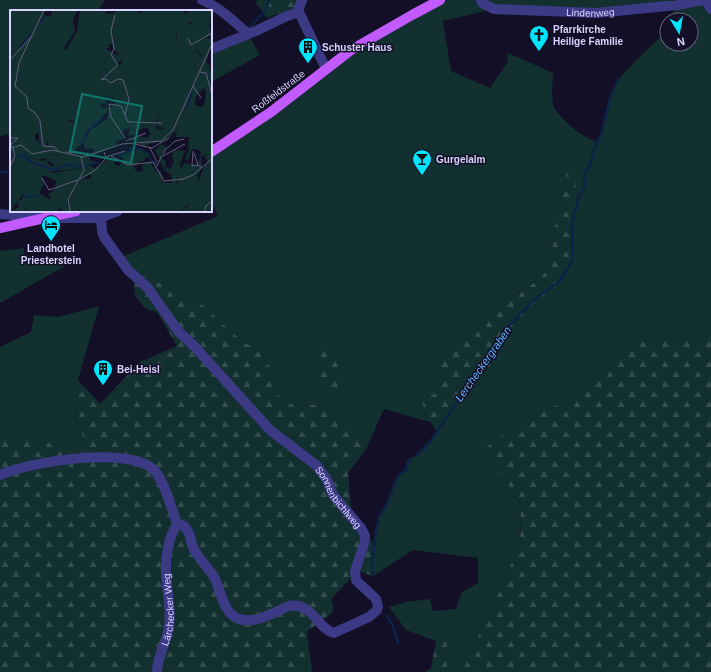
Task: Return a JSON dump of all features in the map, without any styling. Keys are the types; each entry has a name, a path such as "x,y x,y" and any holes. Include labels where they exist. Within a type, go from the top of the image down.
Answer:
{"main road":[{"name":"Roßfeldstraße","path":"212,151 277,108 351,50 440,0"},
{"path":"0,228 72,212"}],"street":[{"path":"202,0 228,16 248,34"},
{"path":"302,0 299,12 326,70"},
{"name":"Lindenweg","path":"481,0 482,3 494,9 596,13 676,5 702,0"},
{"path":"706,0 711,9"},
{"path":"212,49 299,12"},
{"path":"0,214 45,218 101,218 116,212"},
{"name":"Sonnenbichlweg","path":"0,475 19,468 63,460 110,458 142,463 153,468 160,476 177,524 185,527 189,533 192,546 207,566 214,578 224,604 229,612 234,616 240,619 261,619 289,606 300,607 309,611 327,630 338,633 369,617 377,610 378,606 376,599 356,580 355,571 364,544 365,536 361,528 333,495 327,480 321,471 317,466 270,430 195,347 179,332 147,287 128,270 104,237 101,218"},
{"name":"Lärchecker Weg","path":"157,672 160,656 169,628 170,614 166,558 172,531 177,524"}],"green space":[{"path":"0,0 105,0 99,10 10,10 10,134 0,136"},
{"path":"258,0 299,0 294,8 267,18 255,2"},
{"path":"440,0 711,0 711,337 646,340 617,354 575,397 520,422 488,455 521,503 520,548 505,575 462,672 447,672 447,643 436,641 406,630 389,607 406,602 430,599 433,611 456,609 462,592 478,583 478,558 413,550 373,576 372,566 374,544 379,517 384,510 398,476 406,470 408,461 424,450 437,431 430,422 462,407 479,384 512,327 532,305 560,281 573,259 572,228 577,195 568,158 565,189 558,205 550,264 541,278 524,290 503,300 466,330 436,369 438,392 422,400 426,421 384,409 366,449 355,428 339,428 332,405 287,404 276,393 272,370 261,354 234,334 128,270 119,258 218,216 212,203 212,151 326,69","holes":["676,6 673,12 699,12 699,52 659,52 659,38 618,81 611,94 597,142 577,131 558,113 553,104 553,73 508,53 507,63 490,88 451,71 443,21 494,9 596,13"]},
{"path":"248,34 260,55 212,81 212,49"},
{"path":"568,157 572,159 577,195 572,228 573,259 560,281 532,305 512,327 479,384 462,407 430,422 426,421 422,400 438,392 436,369 466,330 503,300 524,290 541,278 550,264 558,205 565,189"},
{"path":"24,248 24,254 45,263 65,266 0,303 0,251"},
{"path":"128,270 141,274 199,302 234,334 261,354 272,370 276,393 287,404 332,405 339,428 355,428 366,449 348,473 352,517 374,544 372,566 373,576 358,571 332,598 333,612 307,632 312,672 0,672 0,438 41,438 59,449 80,449 85,440 75,417 78,380 100,404 140,362 177,346 157,312 146,309 135,296 134,283"},
{"path":"99,306 78,380 75,417 85,440 81,449 59,449 41,438 0,438 0,347 31,332 34,315 58,317"},
{"path":"711,337 711,672 462,672 505,575 520,548 521,503 488,455 487,447 520,422 575,397 617,354 646,340"},
{"path":"323,348 340,365 343,378 341,397 326,390 317,377 317,357"},
{"path":"436,641 447,642 447,672 425,672 431,668"}],"waterway":[{"path":"249,28 266,10 269,0"},
{"name":"Lercheckergraben","path":"416,456 430,442 505,330 536,298 560,281 573,259 572,228 574,215 579,196 584,187 585,172 590,166 594,150 602,132 610,98 619,78"},
{"path":"0,172 10,172"},
{"name":"Lercheckergraben","path":"373,576 372,566 374,544 379,517 384,510 398,476 406,470 408,461 411,458"},
{"name":"Lercheckergraben","path":"387,616 393,626 398,643"}],"place":[{"name":"Pfarrkirche Heilige Familie","path":"539,52"},
{"name":"Schuster Haus","path":"308,64"},
{"name":"Gurgelalm","path":"422,176"},
{"name":"Landhotel Priesterstein","path":"51,242"},
{"name":"Bei-Heisl","path":"103,386"}]}
